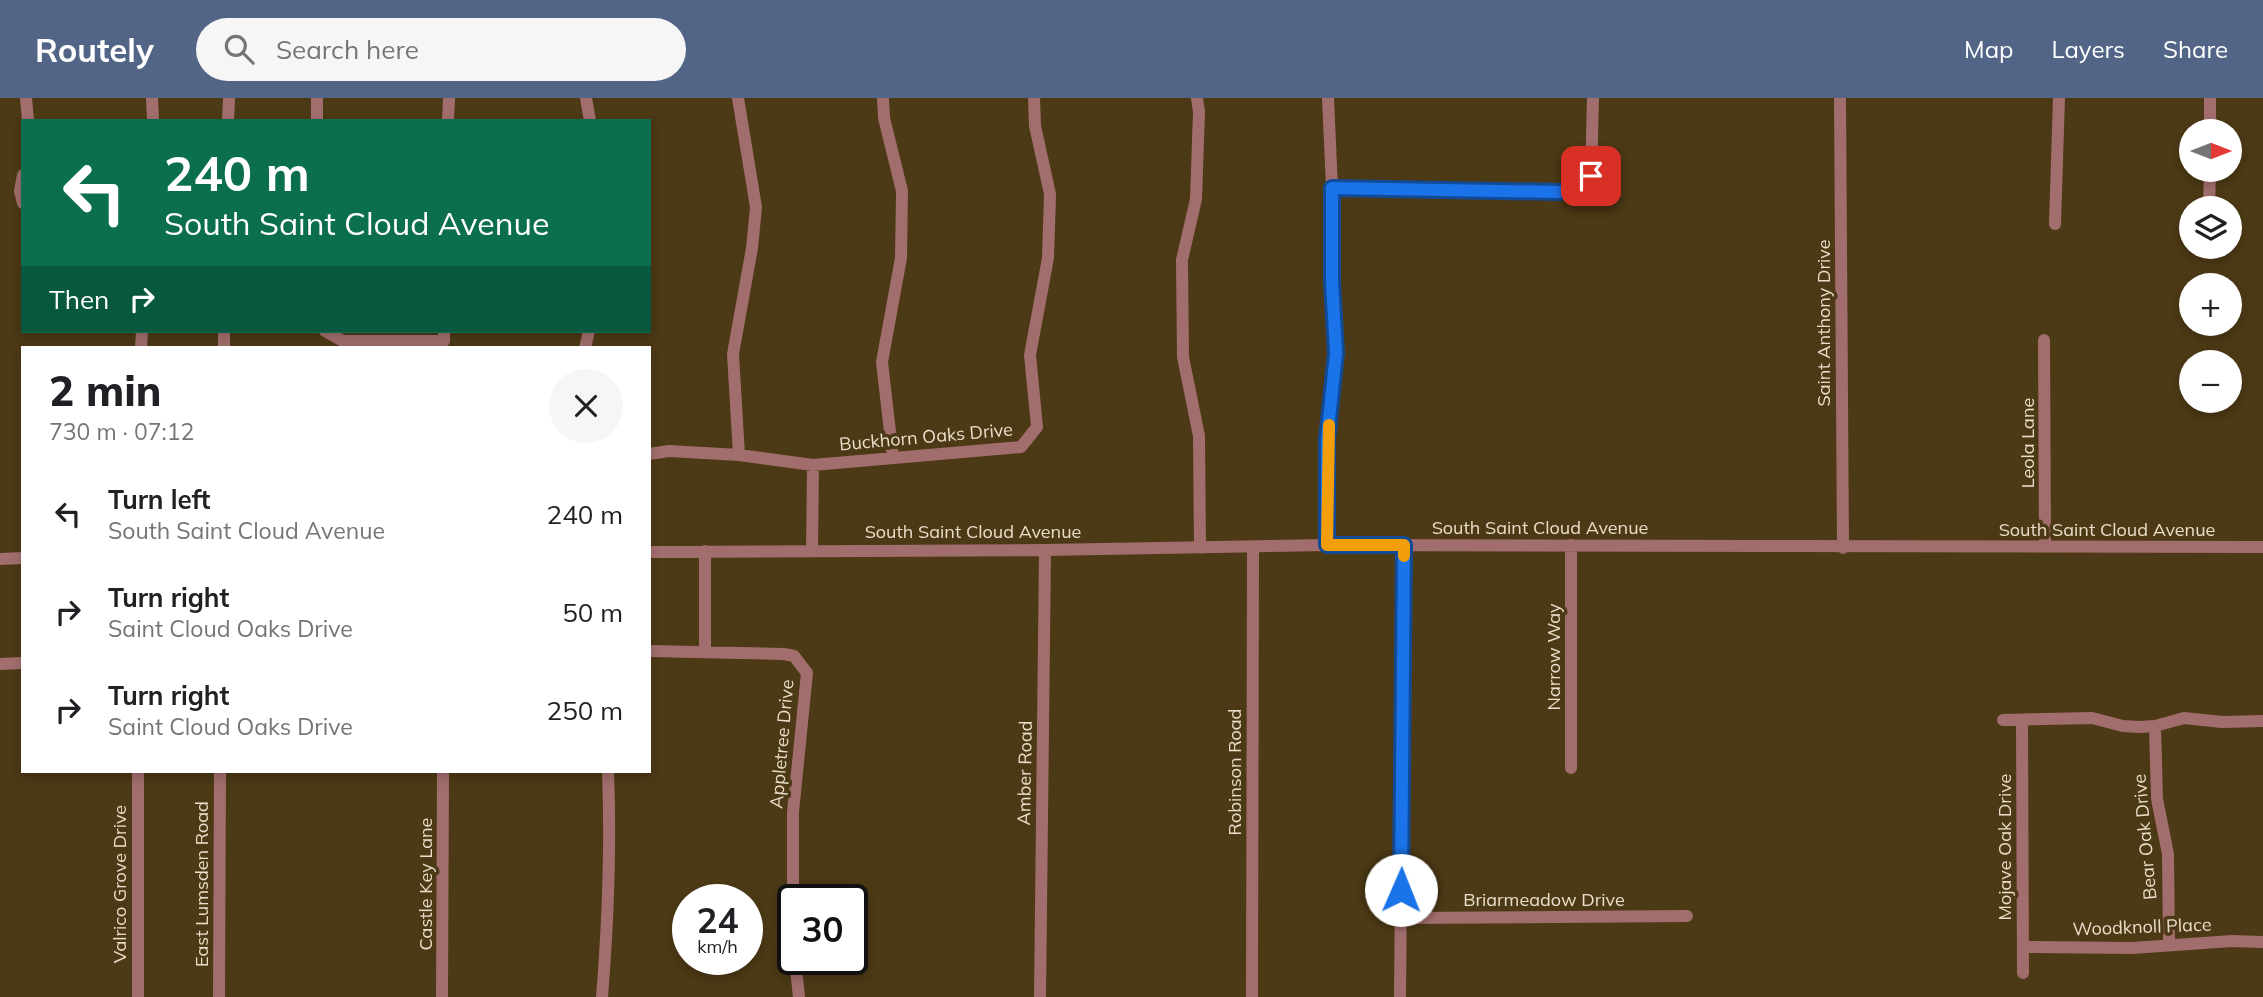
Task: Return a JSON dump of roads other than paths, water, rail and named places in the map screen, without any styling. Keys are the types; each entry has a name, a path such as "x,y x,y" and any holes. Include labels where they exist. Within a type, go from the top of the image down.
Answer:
{"street":[{"path":"26,98 28,119"},
{"path":"152,98 153,119"},
{"path":"228,119 229,98"},
{"path":"317,98 317,119"},
{"path":"448,119 449,98"},
{"path":"586,98 590,119"},
{"path":"738,98 756,207 752,248 733,354 739,455"},
{"path":"883,98 884,118 901,191 901,258 883,362 893,458"},
{"name":"Buckhorn Oaks Drive","path":"651,454 669,451 739,455 813,465 1021,447 1037,427 1030,355 1048,258 1050,194 1035,126 1034,98"},
{"path":"1197,98 1199,113 1196,199 1182,260 1182,357 1199,436 1200,548"},
{"path":"1327,545 1327,439 1336,353 1328,98"},
{"path":"1332,188 1560,192 1576,189 1589,180 1592,170 1593,98"},
{"name":"Saint Anthony Drive","path":"1840,98 1843,548"},
{"path":"2054,224 2059,98"},
{"path":"2210,98 2210,119"},
{"path":"329,333 343,341 444,340"},
{"name":"Leola Lane","path":"2044,340 2045,547"},
{"path":"812,550 813,465"},
{"name":"South Saint Cloud Avenue","path":"651,552 1253,548 1327,545 2263,547"},
{"path":"1400,997 1404,545"},
{"name":"Narrow Way","path":"1571,545 1572,768"},
{"name":"Robinson Road","path":"1252,997 1253,548"},
{"name":"Amber Road","path":"1040,997 1045,550"},
{"path":"705,551 705,652"},
{"path":"0,559 21,558"},
{"name":"Appletree Drive","path":"651,651 794,656 807,673 793,812 793,884"},
{"path":"0,664 21,663"},
{"path":"2003,720 2092,718 2123,726 2155,726 2184,718 2263,722"},
{"name":"Mojave Oak Drive","path":"2022,720 2023,974"},
{"name":"Bear Oak Drive","path":"2155,726 2157,799 2168,854 2169,945"},
{"name":"Valrico Grove Drive","path":"138,773 138,997"},
{"name":"East Lumsden Road","path":"219,997 220,773"},
{"name":"Castle Key Lane","path":"442,997 443,773"},
{"path":"602,997 609,899 608,773"},
{"name":"Briarmeadow Drive","path":"1401,918 1686,916"},
{"name":"Woodknoll Place","path":"2023,947 2132,948 2232,941 2263,942"},
{"path":"797,975 799,997"}]}
